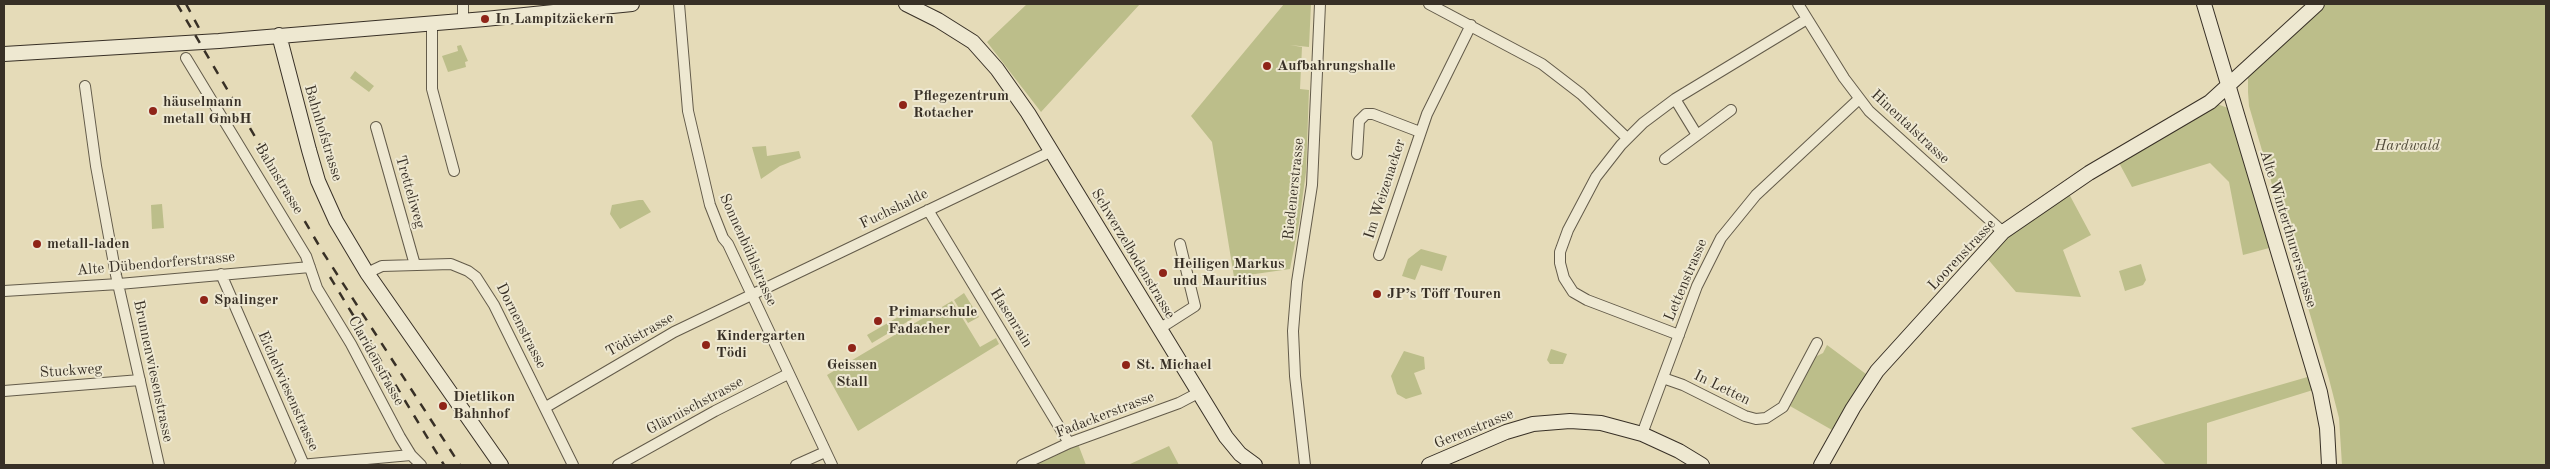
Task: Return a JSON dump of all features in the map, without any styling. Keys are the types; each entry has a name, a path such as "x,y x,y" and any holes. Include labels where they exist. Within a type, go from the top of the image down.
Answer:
{"street":[{"path":"462,4 463,19"},
{"path":"4,54 280,35 463,19 485,19 632,4"},
{"name":"Sonnenbühlstrasse","path":"679,4 688,111 705,188 723,238 728,244 832,465"},
{"name":"Schwerzelbodenstrasse","path":"906,4 930,15 952,29 969,47 985,56 1010,86 1226,437 1240,454 1255,465"},
{"name":"Riedenerstrasse","path":"1306,465 1294,376 1293,331 1297,282 1312,185 1320,4"},
{"path":"1429,4 1519,50 1555,73 1627,138"},
{"name":"Hinentalstrasse","path":"1798,4 1859,99 1882,125 2003,232"},
{"name":"Alte Winterthurerstrasse","path":"2204,4 2320,392 2327,428 2329,465"},
{"name":"Loorenstrasse","path":"1821,465 1853,408 1878,371 2003,232 2089,173 2210,102 2317,4"},
{"path":"1679,335 1582,298 1568,286 1561,269 1562,245 1579,206 1602,168 1627,138 1675,99 1807,19"},
{"path":"432,23 432,89 454,171"},
{"name":"Im Weizenacker","path":"1379,255 1420,132 1433,100 1471,25"},
{"name":"Bahnhofstrasse","path":"280,35 293,94 318,181 336,221 367,273 501,465"},
{"name":"Bahnstrasse","path":"186,58 246,153 306,256 310,267"},
{"name":"Brunnenwiesenstrasse","path":"85,86 97,171 119,284 159,465"},
{"path":"1675,99 1697,135"},
{"name":"Lettenstrasse","path":"1642,434 1706,266 1734,220 1760,190 1859,99"},
{"path":"1665,159 1731,110"},
{"name":"Im Weizenacker","path":"1357,154 1359,121 1366,114 1373,114 1420,132"},
{"name":"Tretteliweg","path":"376,127 415,265"},
{"name":"Fuchshalde","path":"752,295 1050,152"},
{"name":"Hasenrain","path":"928,210 1069,443"},
{"path":"1159,329 1195,306 1180,244"},
{"name":"Dornenstrasse","path":"367,273 382,266 451,264 468,271 476,277 546,407 573,465"},
{"name":"Alte Dübendorferstrasse","path":"4,291 119,284 310,267"},
{"name":"Claridenstrasse","path":"310,267 317,288 351,344 411,455 421,465"},
{"name":"Eichelwiesenstrasse","path":"220,274 302,465"},
{"name":"Tödistrasse","path":"546,407 674,332 752,295"},
{"name":"In Letten","path":"1663,378 1683,385 1745,416 1763,419 1773,415 1783,407 1817,343"},
{"name":"Glärnischstrasse","path":"618,465 715,411 788,374"},
{"name":"Stuckweg","path":"4,391 140,380"},
{"name":"Fadackerstrasse","path":"1022,465 1069,443 1179,403 1198,393"},
{"name":"Gerenstrasse","path":"1429,465 1487,439 1533,424 1587,422 1642,434 1679,451 1702,465"},
{"path":"796,465 825,452"},
{"path":"302,465 411,455"}],"green space":[{"path":"1027,4 1140,4 1041,112 987,42"},
{"path":"1284,4 1311,4 1309,47 1290,45 1302,47 1300,89 1309,90 1306,172 1299,223 1290,269 1234,277 1212,142 1191,116"},
{"name":"Hardwald","path":"2323,4 2546,4 2546,465 2342,465 2339,418 2249,106 2248,92 2248,78 2256,68"},
{"path":"461,45 468,61 465,62 466,67 448,72 442,56 458,51 457,46"},
{"path":"355,71 374,86 369,92 350,78"},
{"path":"2217,104 2228,108 2231,113 2273,247 2243,255 2229,182 2210,163 2132,187 2118,161"},
{"path":"766,146 767,156 799,151 801,158 780,166 761,179 752,147"},
{"path":"2068,192 2091,235 2063,250 2081,297 2016,292 1986,257 2007,236"},
{"path":"643,200 651,212 620,229 610,214 612,205"},
{"path":"162,204 164,228 152,229 151,205"},
{"path":"1421,249 1447,256 1442,271 1421,265 1415,280 1402,276 1408,259"},
{"path":"2141,264 2146,280 2143,285 2125,291 2119,271"},
{"path":"964,293 979,317 968,323 954,300"},
{"path":"952,301 980,347 996,338 999,344 858,431 827,375"},
{"path":"905,313 909,314 912,319 872,343 867,335"},
{"path":"1827,345 1866,374 1832,430 1790,406 1815,357 1823,353"},
{"path":"1551,349 1567,354 1563,364 1550,364 1547,360"},
{"path":"1404,351 1424,357 1425,369 1414,373 1422,394 1406,399 1397,394 1391,376"},
{"path":"2311,376 2313,390 2207,423 2207,465 2166,465 2131,428"},
{"path":"1078,444 1086,465 1032,465"},
{"path":"1169,446 1179,465 1128,465"}],"railway":[{"path":"177,4 324,254 460,465"},
{"path":"186,4 200,30"},
{"path":"330,277 444,465"}],"place":[{"name":"In Lampitzäckern","path":"485,19"},
{"name":"Aufbahrungshalle","path":"1267,66"},
{"name":"Pflegezentrum Rotacher","path":"903,105"},
{"name":"häuselmann metall GmbH","path":"153,111"},
{"name":"metall-laden","path":"37,244"},
{"name":"Heiligen Markus und Mauritius","path":"1163,273"},
{"name":"JP’s Töff Touren","path":"1377,294"},
{"name":"Spalinger","path":"204,300"},
{"name":"Primarschule Fadacher","path":"878,321"},
{"name":"Kindergarten Tödi","path":"706,345"},
{"name":"Geissen Stall","path":"852,348"},
{"name":"St. Michael","path":"1126,365"},
{"name":"Dietlikon Bahnhof","path":"443,406"}]}
